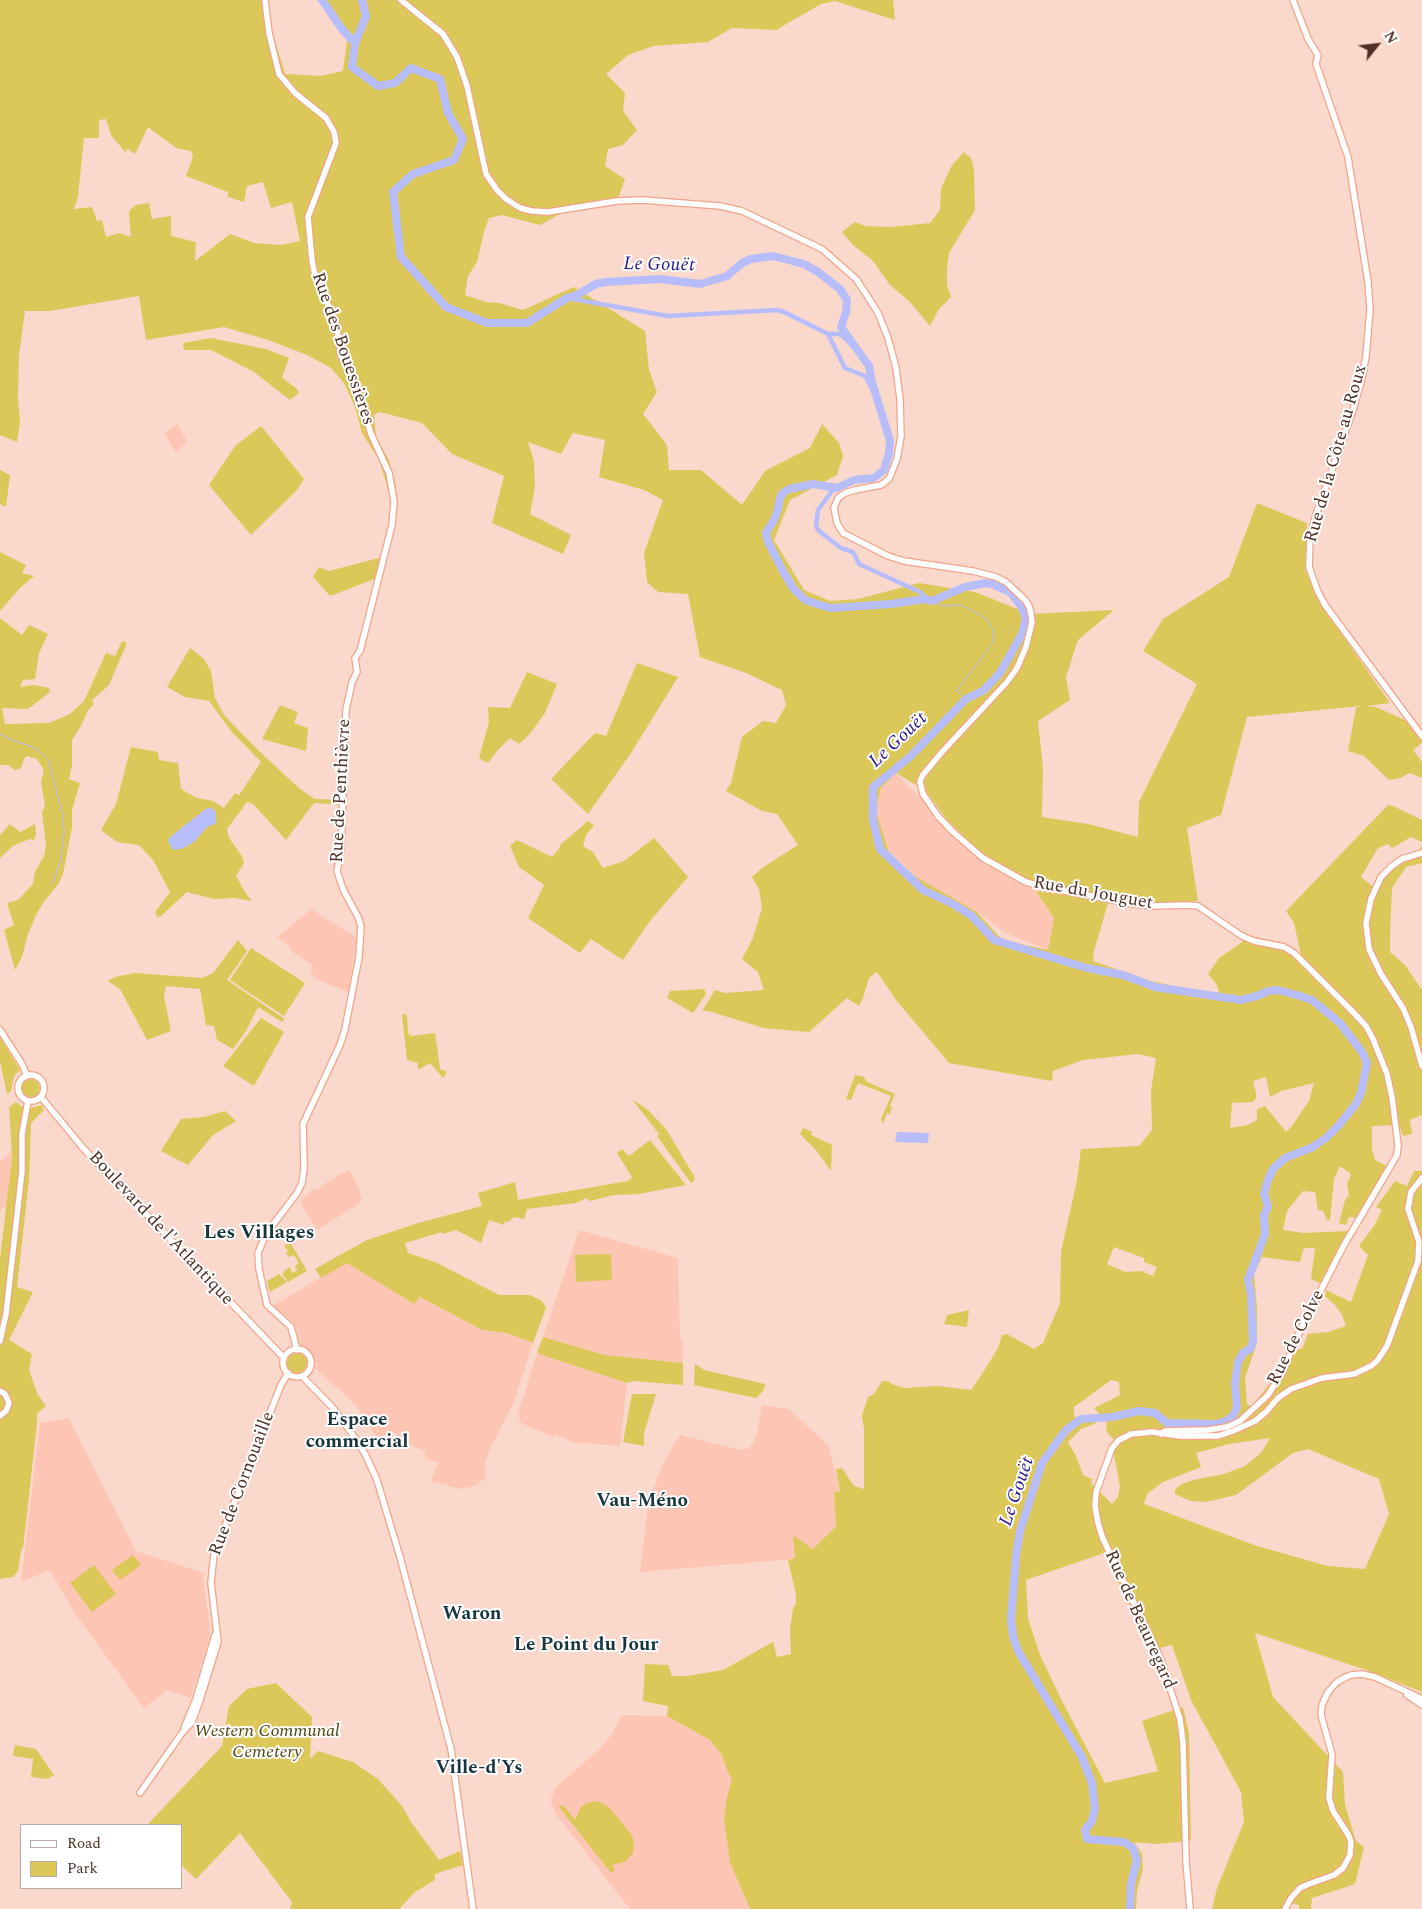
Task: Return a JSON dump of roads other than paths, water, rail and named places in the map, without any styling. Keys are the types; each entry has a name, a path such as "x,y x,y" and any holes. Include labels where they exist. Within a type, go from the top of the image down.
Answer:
{"street":[{"name":"Rue des Bouessières","path":"265,0 270,41 279,74 295,93 326,118 334,132 336,143 308,216 312,261 315,275 336,323 341,356 355,382 371,434 389,473 393,490 392,525 360,651 355,658 357,672"},
{"name":"Rue du Jouguet","path":"401,0 443,34 457,57 467,86 486,174 497,190 506,199 520,208 548,212 634,200 720,206 742,211 822,249 856,279 878,313 888,338 898,382 901,436 889,479 880,485 846,493 835,502 834,516 836,524 843,533 888,556 996,577 1006,582 1025,600 1029,606 1032,622 1026,647 1017,668 1007,682 922,776 920,782 923,794 938,816 982,858 1026,882 1043,887 1135,904 1198,906 1242,936 1254,941 1284,948 1294,953 1366,1026 1380,1054 1387,1074 1397,1155 1369,1202"},
{"name":"Rue de la Côte au Roux","path":"1293,0 1308,39 1318,55 1316,64 1348,157 1368,282 1370,309 1362,378 1353,410 1316,515 1310,538 1310,567 1318,592 1325,605 1422,736"},
{"name":"Rue de Penthièvre","path":"297,1350 288,1322 267,1305 259,1269 258,1253 266,1234 298,1193 302,1184 304,1168 303,1124 340,1045 359,957 361,926 338,877 346,710 352,682 357,672"},
{"path":"1422,853 1402,859 1381,877 1371,899 1366,922 1369,949 1381,974 1403,1008 1411,1027 1422,1066"},
{"path":"0,1030 22,1064 27,1076"},
{"path":"34,1075 42,1082 44,1090 40,1097 28,1101 21,1097 18,1089 20,1081 27,1076 34,1075"},
{"name":"Boulevard de l'Atlantique","path":"40,1097 83,1148 284,1358"},
{"path":"0,1341 6,1314 22,1171 22,1134 28,1101"},
{"path":"1161,1434 1218,1436 1233,1431 1255,1420 1266,1412 1278,1398 1291,1389 1322,1378 1354,1374 1377,1361 1387,1346 1418,1261 1419,1242 1408,1209 1411,1192 1422,1178"},
{"name":"Rue de Colve","path":"1161,1434 1165,1431 1208,1430 1227,1427 1240,1421 1268,1395 1282,1373 1300,1331 1344,1245 1369,1202"},
{"path":"297,1350 304,1352 310,1359 308,1370 302,1376 296,1377 288,1373 284,1368 284,1358 289,1352 297,1350"},
{"name":"Rue de Cornouaille","path":"140,1793 182,1733 208,1662 216,1628 211,1575 214,1554 281,1385 288,1373"},
{"path":"302,1376 332,1408 365,1454 375,1474 391,1523 431,1671 454,1767 473,1909"},
{"path":"0,1391 5,1394 9,1403 6,1411 0,1416"},
{"name":"Rue de Beauregard","path":"1161,1434 1152,1432 1136,1433 1119,1440 1112,1448 1102,1471 1096,1492 1095,1506 1098,1523 1104,1539 1160,1657 1180,1719 1183,1743 1186,1861 1190,1909"},
{"path":"1285,1909 1291,1898 1300,1888 1331,1877 1339,1872 1346,1864 1350,1851 1349,1836 1333,1811 1329,1798 1332,1754 1322,1720 1321,1710 1324,1699 1337,1682 1351,1675 1370,1676 1422,1699"},
{"path":"1398,1688 1422,1705"}],"water":[{"path":"207,808 211,808 216,812 215,824 207,827 194,842 182,849 173,850 168,841 170,837"},
{"path":"897,1132 929,1133 928,1143 895,1142"}],"waterway":[{"name":"Le Gouët","path":"322,0 342,29 355,43"},
{"name":"Le Gouët","path":"362,0 366,16 355,43 352,67 378,86 395,83 411,68 440,79 448,113 463,139 454,160 413,174 393,192 401,257 446,307 487,323 527,323 567,298 577,295 596,284 660,279 700,284 727,276 742,263 751,259 773,256 804,264 818,272 840,289 847,300 846,312 841,327 869,366 890,441 889,453 884,470 874,478 854,480 837,488 813,484 789,489 783,493 774,520 766,533 768,542 783,571 793,588 805,600 830,608 891,604 925,599 932,601 965,587 986,583 1010,592 1021,606 1026,618 1022,634 1000,673 984,690 966,699 911,756 873,787 873,820 880,849 923,890 953,904 972,916 994,940 1087,968 1123,975 1155,987 1241,1000 1268,991 1278,990 1300,996 1312,1000 1340,1023 1362,1052 1367,1063 1361,1093 1356,1104 1339,1125 1326,1138 1311,1148 1285,1158 1273,1169 1268,1180 1264,1194 1268,1206 1264,1215 1265,1234 1248,1280 1251,1294 1253,1342 1250,1349 1243,1353 1238,1362 1235,1384 1237,1407 1233,1416 1217,1424 1167,1423 1155,1413 1139,1411 1112,1417 1081,1419 1066,1430 1042,1463 1020,1531 1011,1620 1013,1636 1018,1651 1082,1757 1092,1783 1095,1809 1092,1821 1085,1830 1087,1839 1124,1842 1133,1848 1137,1860 1131,1884 1130,1909"},
{"path":"567,298 668,316 777,310 828,334 840,334 858,350"},
{"path":"828,334 845,368 865,376 878,400"},
{"path":"835,487 818,510 816,526 819,531 841,548 853,552 859,564 922,593 925,599"},
{"path":"932,601 943,606 961,605 988,620 993,630 994,641 957,691 966,699"},
{"path":"0,734 35,748 48,759 63,816 64,833 61,859 53,883"}],"district":[{"name":"Les Villages","path":"259,1234"},
{"name":"Espace commercial","path":"357,1432"},
{"name":"Vau-Méno","path":"642,1502"},
{"name":"Waron","path":"472,1615"},
{"name":"Le Point du Jour","path":"586,1646"},
{"name":"Ville-d'Ys","path":"479,1769"}],"park label":[{"name":"Western Communal Cemetery","path":"267,1742"}]}
